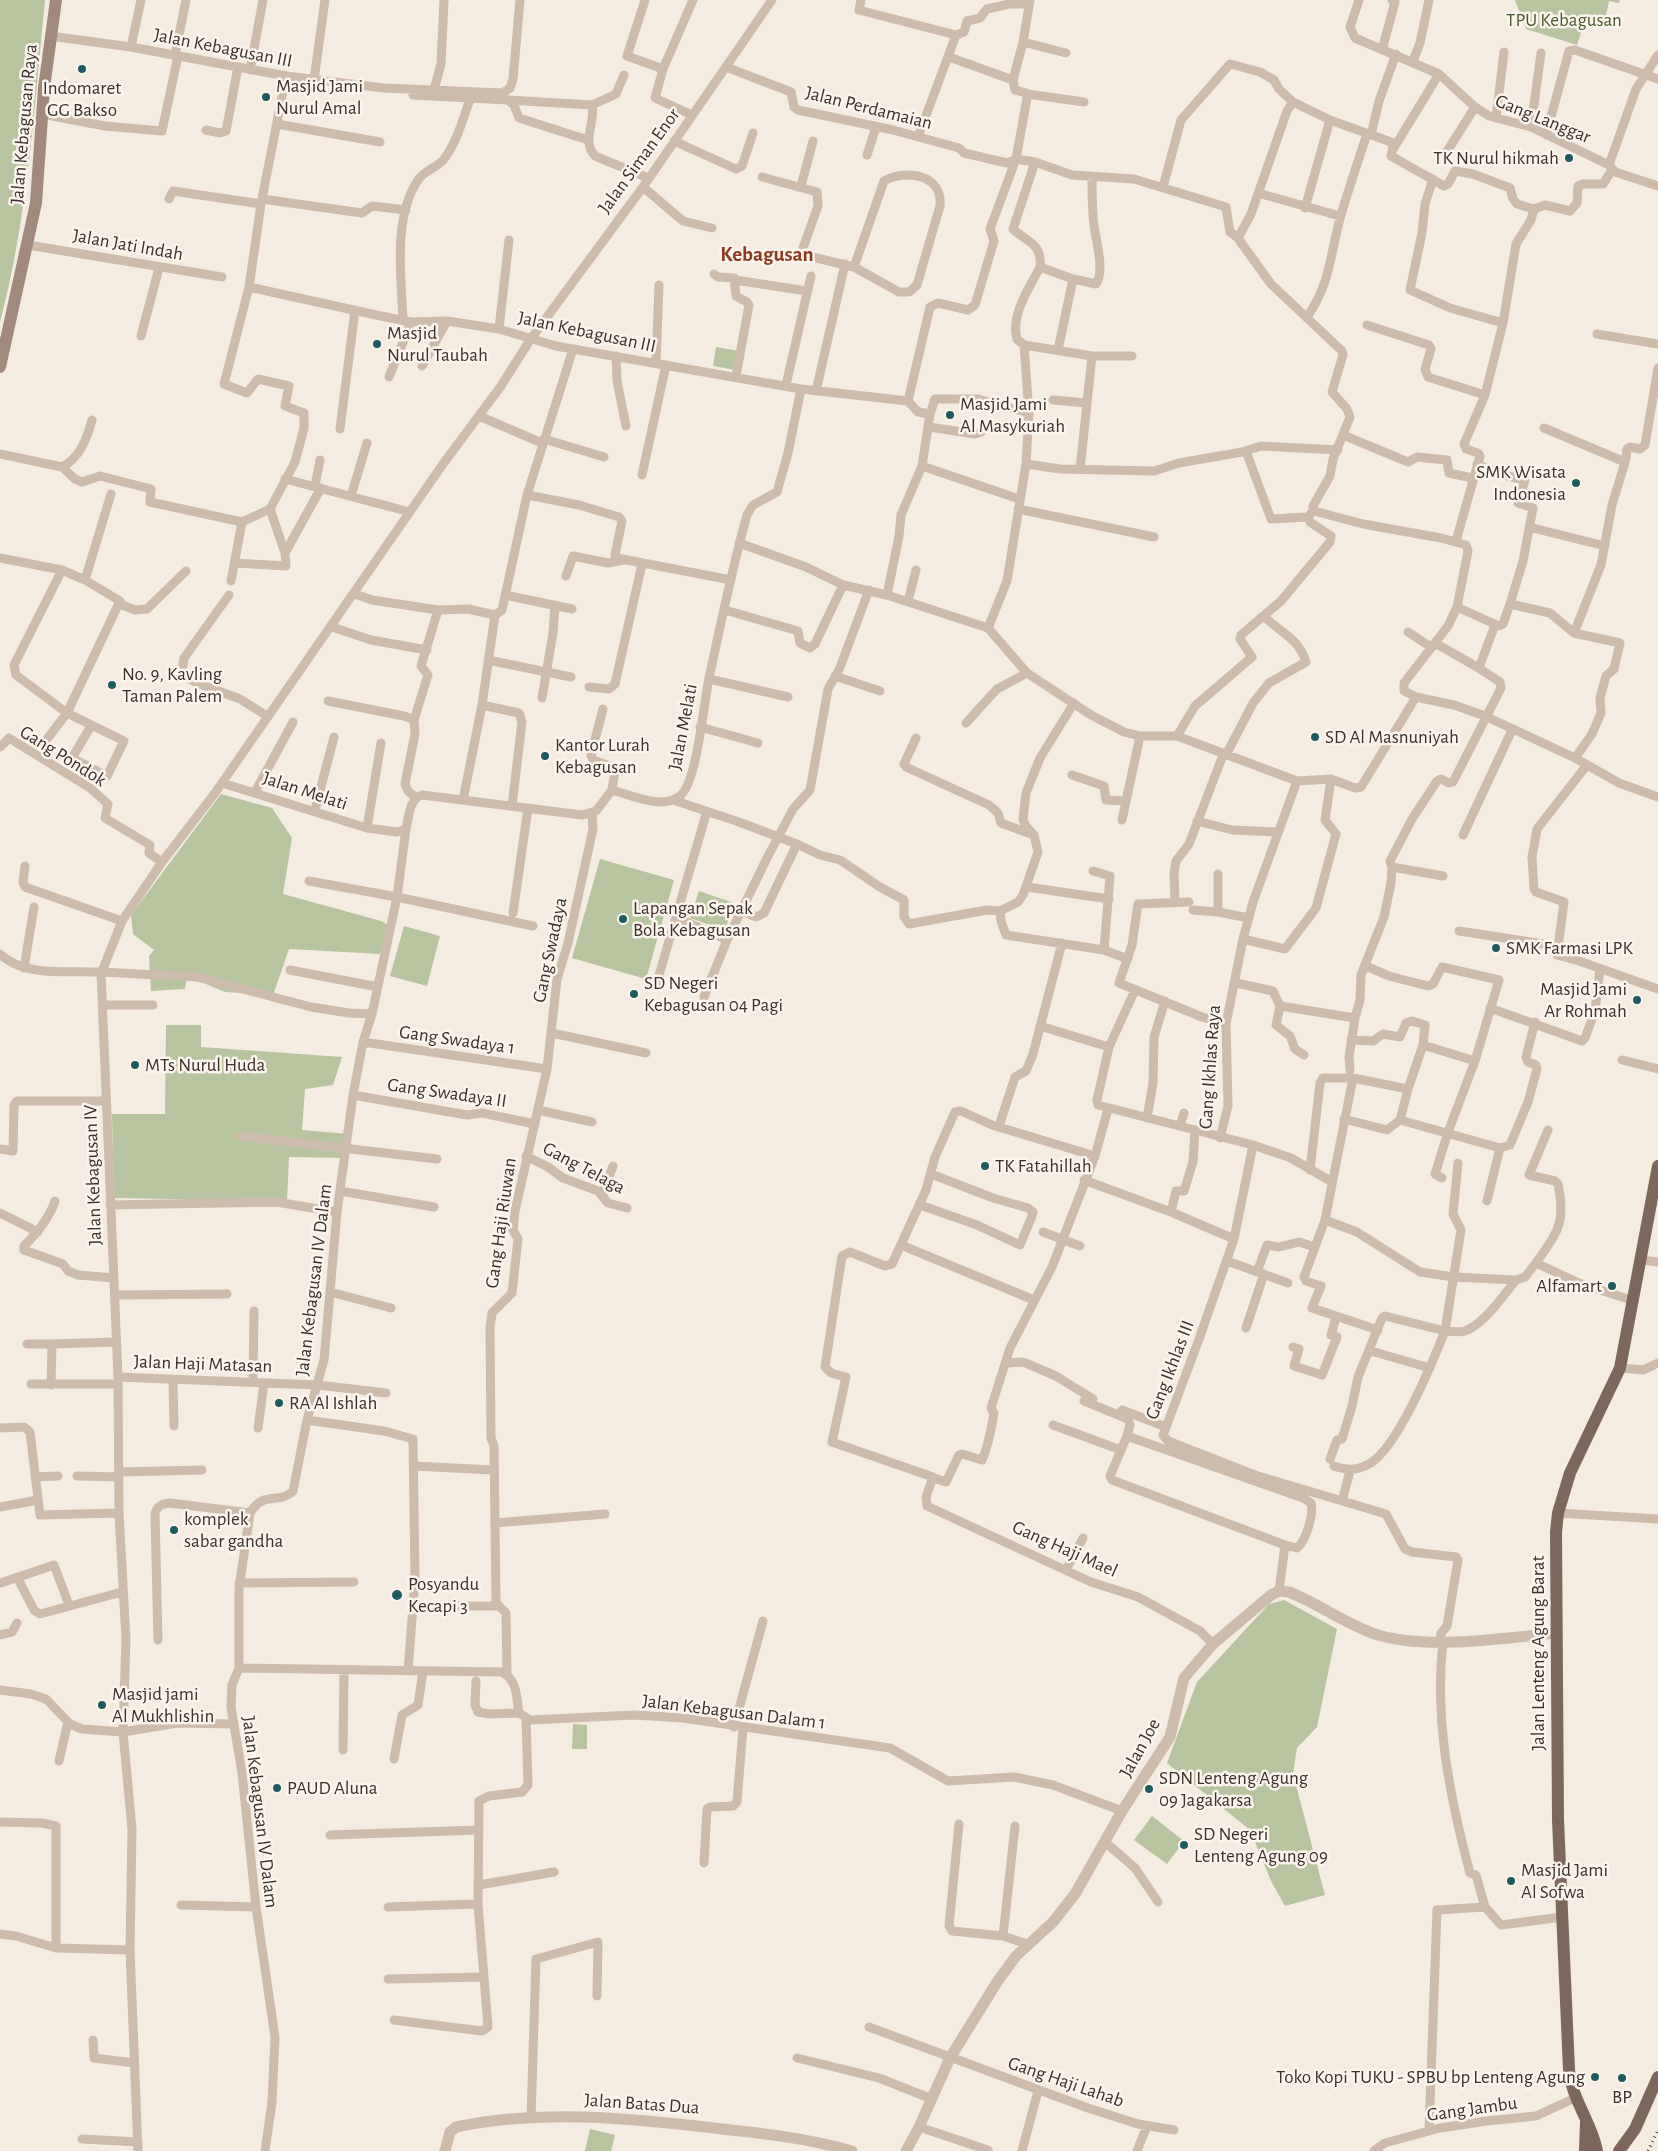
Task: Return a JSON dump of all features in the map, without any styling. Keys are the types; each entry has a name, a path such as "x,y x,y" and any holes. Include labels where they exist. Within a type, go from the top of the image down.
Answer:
{"main road":[{"name":"Jalan Kebagusan Raya","path":"0,367 36,203 42,114 50,36 56,0"},
{"name":"Jalan Lenteng Agung Barat","path":"1597,2151 1594,2137 1572,2099 1569,2070 1558,1820 1556,1550 1558,1513 1570,1474 1620,1368 1642,1260 1658,1166"},
{"path":"1619,2151 1635,2130 1658,2077"},
{"path":"1585,2151 1586,2122"}],"street":[{"path":"131,47 141,0"},
{"path":"42,114 105,126 162,131 186,0"},
{"path":"250,70 263,0"},
{"path":"314,80 325,0"},
{"path":"434,90 441,64 444,0"},
{"name":"Jalan Kebagusan III","path":"50,36 131,47 250,70 314,80 384,88 507,92 513,79 520,0"},
{"path":"645,0 627,56 663,69"},
{"path":"692,115 656,100 663,69 693,0"},
{"name":"Jalan Siman Enor","path":"530,340 642,187 772,0"},
{"path":"860,0 859,10 956,35 964,32 967,20 980,18 987,9 1029,2 1023,42 1013,80 1015,90 1027,94 1084,102"},
{"name":"Gang Langgar","path":"1359,0 1350,27 1352,36 1382,50 1413,61 1439,74 1475,107 1496,118 1531,127 1611,167 1658,186"},
{"path":"1382,50 1395,2 1392,0"},
{"path":"1413,61 1420,43 1429,0"},
{"path":"918,136 956,35"},
{"path":"1023,42 1066,53"},
{"path":"1546,135 1569,51 1575,50 1658,78"},
{"path":"1496,118 1504,52"},
{"path":"1531,127 1541,53"},
{"path":"1307,317 1321,295 1340,216 1396,54"},
{"path":"1163,187 1181,120 1227,65 1260,72 1274,80 1279,89 1293,102 1330,120 1391,142 1391,156 1446,186 1455,171 1473,174 1510,188 1515,203 1534,210 1545,205 1574,210 1577,203 1578,186 1583,184 1603,184 1611,167 1636,89 1644,74 1653,66 1658,55"},
{"path":"948,57 1013,80"},
{"path":"206,130 220,133 226,130 238,67"},
{"name":"Jalan Perdamaian","path":"726,67 791,92 794,107 798,110 918,136 959,148 964,153 1006,163 1016,159 1035,162 1072,175 1127,177 1226,206 1235,235"},
{"path":"1392,151 1439,74"},
{"path":"384,88 397,93 592,106 616,94 624,75"},
{"path":"0,454 62,467 75,479 82,482 102,476 151,489 150,502 242,522 270,508 295,462 305,426 304,413 285,406 289,386 258,379 247,393 224,384 249,287 262,202 286,76"},
{"path":"930,414 918,412 908,401 930,307 938,303 968,310 972,308 994,241 990,229 1016,159 1027,94"},
{"path":"389,377 407,320 401,230 406,210 417,181 445,158 461,125 470,99"},
{"path":"508,100 514,105 519,118 588,140"},
{"path":"1177,736 1195,706 1252,657 1240,636 1281,601 1332,538 1310,522 1311,514 1330,476 1350,413 1334,396 1332,389 1338,376 1342,351 1271,284 1235,235 1251,214 1287,111 1293,102"},
{"path":"592,106 588,140 591,152 595,156 648,178"},
{"path":"1446,153 1475,107"},
{"path":"1305,208 1330,120"},
{"path":"277,124 380,142"},
{"path":"867,155 876,127"},
{"path":"674,142 736,169 742,166 754,133"},
{"path":"800,186 813,141"},
{"path":"1035,162 1012,229 1033,243 1040,261 1040,267 1020,308 1016,325 1017,339 1024,345 1092,356 1132,356"},
{"path":"762,177 814,190 818,197 803,248 804,255 845,264 898,292 909,292 917,285 940,206 941,197 928,180 916,174 905,174 884,181 854,268"},
{"path":"1040,267 1073,279 1096,284 1098,280 1099,253 1094,225 1092,177"},
{"path":"1433,179 1425,204 1422,233 1410,290 1450,308 1503,323"},
{"path":"642,187 683,221 712,228"},
{"path":"169,199 173,191 362,213 372,206 406,210"},
{"path":"1258,194 1340,216"},
{"path":"1456,541 1477,464 1478,453 1466,449 1464,444 1485,395 1503,323 1516,254 1516,244 1534,210"},
{"path":"498,329 509,240"},
{"name":"Jalan Jati Indah","path":"28,245 222,277"},
{"path":"816,391 845,264"},
{"path":"141,336 159,268"},
{"path":"714,274 718,277 733,277 735,280 807,291"},
{"path":"786,385 811,276"},
{"path":"1058,350 1073,279"},
{"path":"735,280 736,296 747,302 750,308 736,376"},
{"path":"656,363 658,286"},
{"name":"Jalan Kebagusan III","path":"249,287 407,320 447,321 498,329 530,340 573,349 736,376 801,389 908,401"},
{"path":"340,429 356,310"},
{"path":"422,366 447,321"},
{"path":"1367,325 1428,345 1431,349 1425,369 1428,377 1485,395"},
{"path":"1597,334 1658,344"},
{"name":"Jalan Melati","path":"198,817 479,416 530,340"},
{"path":"988,628 1007,582 1026,464 1029,410 1024,345"},
{"path":"463,800 482,705 495,615 502,610 527,495 573,349"},
{"path":"616,356 617,381 626,426"},
{"path":"1080,469 1092,356"},
{"path":"642,475 666,365"},
{"path":"1574,633 1601,565 1612,505 1628,448 1644,448 1658,368"},
{"name":"Jalan Melati","path":"673,800 682,795 688,785 739,543 750,509 777,492 788,453 801,389"},
{"path":"887,594 899,536 901,514 922,466 930,426 930,414 934,401 938,399 978,399 1029,410 1041,407"},
{"path":"1052,400 1086,403"},
{"path":"479,416 543,441 604,457"},
{"path":"62,467 71,460 86,442 92,420"},
{"path":"930,426 976,434 981,432 984,426"},
{"path":"1544,428 1625,462"},
{"path":"1343,435 1408,462 1417,457 1447,460 1449,473 1472,478"},
{"path":"351,496 367,443"},
{"path":"1026,464 1080,469 1154,471 1179,463 1214,458 1261,446 1338,450"},
{"path":"1246,451 1272,519 1311,514 1456,541 1466,545 1468,551 1457,606 1448,626 1403,686 1404,691 1416,697 1454,704 1485,716 1575,758 1620,783 1658,797"},
{"path":"285,553 318,487 320,460"},
{"path":"1457,606 1495,625 1503,624 1510,604 1533,508 1518,503 1524,480 1499,474 1477,464"},
{"path":"922,466 1019,499"},
{"path":"285,479 410,512"},
{"path":"85,580 111,494"},
{"path":"527,495 579,505 619,517 622,521 615,555 617,558 731,580"},
{"path":"235,563 286,566 285,553 270,508"},
{"path":"1018,508 1154,537"},
{"path":"231,582 242,522"},
{"path":"1529,527 1605,546"},
{"path":"739,543 806,567 843,585 887,594 988,628 1025,670 1074,704 1124,732 1140,736 1177,736 1297,781 1330,779 1355,788 1361,786 1416,697"},
{"path":"566,576 573,556 608,563 624,560"},
{"path":"0,558 62,570 118,598 120,604 67,713 47,739"},
{"path":"589,687 609,689 615,684 642,564"},
{"path":"62,570 14,665 14,670 16,675 67,713 124,741 107,776 72,758 91,726"},
{"path":"908,601 916,570"},
{"path":"120,604 135,610 146,609 186,571"},
{"path":"725,610 798,631 800,643 810,648 815,644 843,585"},
{"path":"704,997 727,940 778,836 793,809 810,790 828,689 869,590"},
{"path":"355,594 372,600 438,610 468,609 495,615"},
{"path":"229,595 184,658 182,671 185,676 197,683 240,699 267,716"},
{"path":"505,595 572,609"},
{"path":"1510,604 1550,613 1574,633 1620,643 1614,669 1606,676 1600,698 1601,713 1592,734 1575,758"},
{"path":"542,698 554,633 555,606"},
{"path":"415,797 408,791 405,784 415,734 414,720 428,677 428,673 421,666 438,610"},
{"path":"1175,902 1174,873 1176,861 1189,844 1225,755 1253,704 1268,683 1306,662 1294,639 1275,628 1264,616"},
{"path":"1477,667 1480,665 1495,625"},
{"path":"332,627 371,640 427,650"},
{"path":"1378,1330 1314,1310 1312,1306 1321,1286 1304,1279 1324,1220 1344,1119 1352,1074 1351,1040 1360,1000 1361,976 1384,917 1392,883 1390,861 1412,819 1439,780 1449,784 1453,782 1502,685 1477,667 1408,632"},
{"path":"488,660 571,676"},
{"path":"966,723 997,688 1025,670"},
{"path":"835,676 880,691"},
{"path":"709,680 788,697"},
{"path":"328,701 404,716 414,720"},
{"path":"612,790 642,799 662,802 673,800 778,836 820,855 840,860 880,887 904,900 906,921 914,924 988,910 1000,911 1018,902 1027,887 1038,852 1034,835 1025,825 1023,819 1026,793 1040,758 1074,704"},
{"path":"482,705 520,713 522,722 512,806"},
{"path":"415,797 422,795 582,815 592,814 612,790 615,771 613,767 593,760 591,755 603,709"},
{"path":"255,792 293,722"},
{"path":"700,727 758,743"},
{"path":"1463,835 1512,730"},
{"path":"1122,820 1140,736"},
{"path":"315,810 334,737"},
{"name":"Gang Pondok","path":"0,747 9,738 90,788 108,804 105,818 144,840 150,845 149,853 162,862"},
{"path":"916,738 904,764 906,767 989,805 998,813 1001,823 1034,835"},
{"path":"368,828 381,743"},
{"path":"1587,765 1537,829 1533,843 1534,890 1564,902 1557,955 1580,961 1658,989"},
{"path":"1072,775 1104,786 1106,800 1125,801"},
{"path":"1244,939 1285,949 1312,916 1336,834 1325,820 1330,779"},
{"name":"Gang Ikhlas Raya","path":"1297,781 1277,832 1244,939 1226,1024 1228,1106 1220,1138 1253,1145 1291,1158 1332,1182"},
{"name":"Jalan Melati","path":"222,783 315,810 368,828 397,832 406,829"},
{"path":"406,829 415,797"},
{"path":"513,913 528,808"},
{"path":"657,982 707,811"},
{"name":"Gang Swadaya","path":"535,1124 547,1069 557,979 568,943 593,829 592,814"},
{"name":"Jalan Kebagusan IV","path":"138,2146 130,1950 132,1836 123,1732 126,1639 119,1513 118,1381 101,972 122,920 162,862 198,817"},
{"path":"1197,821 1232,830 1277,832"},
{"name":"Jalan Kebagusan IV Dalam","path":"265,2151 272,2102 275,2037 256,1907 243,1784 231,1707 232,1685 239,1668 239,1583 250,1513 258,1501 290,1495 293,1492 307,1420 324,1360 337,1212 353,1095 363,1042 378,987 396,897 406,829"},
{"path":"742,911 756,917 764,913 796,844"},
{"path":"25,866 23,882 26,887 122,920"},
{"path":"1392,867 1443,876"},
{"path":"1093,871 1110,876 1104,950"},
{"path":"1218,874 1218,912"},
{"path":"309,881 533,926"},
{"path":"1027,887 1108,899"},
{"path":"1226,1024 1202,1017 1119,984 1118,981 1128,959 1137,906 1140,903 1175,902 1249,918"},
{"path":"24,968 34,907"},
{"path":"1000,911 1006,935 1104,950 1128,959"},
{"path":"676,918 727,940"},
{"path":"1460,931 1557,946"},
{"path":"999,1126 1015,1077 1027,1070 1062,943"},
{"path":"0,954 10,962 24,968 197,977 311,1007 349,1013 372,1014"},
{"path":"1366,966 1388,976 1428,986 1433,984 1442,966 1498,980 1475,1061 1448,1132 1435,1174 1442,1178"},
{"path":"1490,1008 1535,1022 1579,1041 1584,1040 1595,1011 1600,969"},
{"path":"290,970 378,987"},
{"path":"1236,983 1273,991 1280,1006 1276,1022 1277,1028 1290,1036 1295,1049 1304,1055"},
{"path":"1135,990 1109,1046 1097,1100 1098,1105 1220,1138"},
{"path":"1147,1118 1153,1083 1154,1037 1165,1001"},
{"path":"103,1005 153,1005"},
{"path":"1280,1006 1355,1018"},
{"path":"1344,1119 1387,1130 1400,1120 1423,1045 1425,1025 1412,1021 1406,1023 1400,1037 1383,1034 1373,1041 1351,1040"},
{"path":"1400,1120 1500,1148 1510,1145 1528,1102 1537,1069 1536,1065 1528,1062 1526,1057 1535,1022"},
{"path":"1040,1026 1109,1046"},
{"path":"552,1033 646,1053"},
{"name":"Gang Swadaya 1","path":"363,1042 547,1069"},
{"path":"1423,1045 1475,1061"},
{"path":"1622,1060 1658,1069"},
{"path":"1310,1170 1321,1080 1352,1074 1408,1089"},
{"name":"Gang Swadaya II","path":"353,1095 467,1115 482,1113 535,1124"},
{"path":"0,1149 13,1151 16,1101 106,1101"},
{"path":"1095,1156 999,1126 957,1110 935,1157 920,1205 892,1264 889,1266 850,1252 842,1256 825,1367 831,1373 846,1377 831,1440 834,1444 946,1482 959,1455 962,1454 982,1460 990,1440 988,1434 994,1413 991,1408 1012,1342 1052,1267 1084,1180 1095,1156 1108,1109"},
{"path":"538,1110 592,1122"},
{"path":"1180,1126 1184,1113"},
{"name":"Gang Haji Riuwan","path":"507,1675 506,1613 496,1603 490,1327 492,1313 512,1293 518,1239 513,1230 515,1210 526,1156 535,1124"},
{"path":"1170,1212 1176,1191 1184,1190 1193,1162 1195,1130"},
{"path":"1324,1220 1357,1232 1420,1272 1454,1277 1516,1280 1522,1278 1536,1263 1558,1230 1562,1216 1558,1184 1555,1181 1529,1174 1548,1130"},
{"path":"240,1136 437,1159"},
{"name":"Gang Ikhlas III","path":"1253,1145 1234,1239 1163,1435 1168,1441 1255,1475 1386,1514 1404,1549 1412,1552 1457,1558 1447,1626 1441,1633 1445,1641"},
{"path":"1487,1201 1500,1148"},
{"name":"Gang Telaga","path":"526,1156 548,1167 562,1178 598,1191 608,1203 627,1208"},
{"path":"1458,1163 1454,1214 1461,1230 1445,1331 1430,1368 1398,1431 1369,1465 1350,1470 1332,1463 1337,1440 1342,1440 1358,1377 1371,1351 1381,1320 1385,1316 1445,1331 1462,1332 1471,1328 1490,1312 1516,1280"},
{"path":"602,1196 613,1166"},
{"path":"920,1205 977,1225 1020,1245 1032,1216 1033,1212 1028,1208 993,1198 931,1174"},
{"path":"1084,1180 1170,1212 1234,1239"},
{"path":"1653,1195 1658,1181"},
{"path":"340,1191 434,1207"},
{"path":"55,1201 52,1210 38,1232 24,1246 25,1251 63,1264 68,1271 78,1275 114,1278"},
{"path":"110,1205 276,1202 337,1212"},
{"path":"0,1214 38,1232"},
{"path":"1044,1232 1080,1246"},
{"path":"1246,1328 1267,1245 1279,1247 1299,1242 1315,1247"},
{"path":"901,1245 1034,1300"},
{"path":"1642,1260 1658,1262"},
{"path":"1227,1261 1288,1283"},
{"path":"1536,1263 1579,1283 1634,1301"},
{"path":"330,1292 391,1308"},
{"path":"115,1295 226,1294"},
{"path":"253,1382 254,1311"},
{"path":"1293,1347 1299,1349 1294,1366 1322,1375 1337,1337 1330,1335 1336,1317"},
{"path":"27,1344 116,1342"},
{"path":"51,1385 52,1344"},
{"path":"1371,1351 1430,1368"},
{"path":"1006,1363 1023,1362 1056,1376 1097,1401 1166,1427"},
{"path":"1620,1368 1643,1370 1658,1363"},
{"name":"Jalan Haji Matasan","path":"32,1384 51,1385 118,1381 253,1382 318,1385 386,1393"},
{"path":"174,1381 174,1426"},
{"path":"258,1428 264,1383"},
{"path":"1084,1400 1128,1419 1130,1424 1110,1476 1112,1480 1285,1545 1296,1548 1300,1544 1312,1515 1311,1503 1303,1498 1126,1436"},
{"path":"307,1420 384,1431 412,1438 414,1441 415,1580 408,1671"},
{"path":"1053,1425 1121,1450"},
{"path":"0,1428 24,1427 28,1429 40,1515 119,1513"},
{"path":"414,1466 493,1470"},
{"path":"77,1476 202,1470"},
{"path":"1342,1501 1350,1470"},
{"path":"35,1476 58,1476"},
{"name":"Gang Haji Mael","path":"933,1477 926,1498 927,1506 1091,1582 1138,1597 1200,1631 1213,1644"},
{"path":"0,1507 38,1500"},
{"path":"158,1640 155,1514 157,1508 162,1504 170,1503 250,1513"},
{"path":"1558,1513 1658,1519"},
{"path":"495,1523 605,1514"},
{"path":"1066,1570 1083,1538"},
{"path":"1285,1545 1279,1591 1301,1597 1344,1622 1379,1635 1402,1640 1477,1641 1556,1633"},
{"path":"0,1589 17,1577 54,1565 69,1605"},
{"path":"17,1577 37,1614 122,1592"},
{"path":"239,1583 354,1582"},
{"name":"Jalan Joe","path":"906,2151 920,2127 947,2057 997,1982 1027,1944 1053,1922 1075,1894 1122,1811 1170,1737 1184,1678 1213,1644 1271,1595 1279,1591"},
{"path":"454,1606 498,1606"},
{"path":"704,1863 707,1809 710,1807 733,1806 737,1802 739,1727 763,1621"},
{"path":"0,1635 12,1632 17,1623"},
{"path":"1445,1641 1439,1689 1441,1726 1463,1846 1470,1873 1476,1875 1485,1908 1501,1925 1562,1917"},
{"path":"239,1668 423,1672 494,1671 507,1675 514,1684 522,1716 528,1785 522,1792 482,1797 480,1800 478,1904 486,2029 394,2020"},
{"path":"343,1750 344,1671"},
{"path":"394,1760 402,1715 418,1705 423,1672"},
{"name":"Jalan Kebagusan Dalam 1","path":"476,1681 475,1705 478,1712 522,1716 536,1720 634,1715 683,1718 890,1748 948,1781 1014,1777 1052,1785 1122,1811"},
{"path":"0,1690 31,1694 46,1699 68,1722 82,1729 123,1732 177,1723 234,1724"},
{"path":"59,1760 68,1722"},
{"path":"0,1822 42,1823 56,1826 56,1948"},
{"path":"959,1824 948,1926 952,1932 960,1934 1003,1936 1027,1944"},
{"path":"1003,1936 1015,1826"},
{"path":"330,1835 479,1830"},
{"path":"1105,1842 1135,1868 1158,1902"},
{"path":"479,1885 554,1872"},
{"path":"388,1907 478,1904"},
{"path":"181,1905 256,1907"},
{"path":"1429,2131 1437,1910 1485,1908"},
{"path":"0,1934 16,1936 56,1948 130,1950"},
{"path":"532,2118 536,1958 598,1942 597,1996"},
{"path":"388,1979 484,1977"},
{"name":"Gang Haji Lahab","path":"869,2027 1038,2091 1147,2126 1174,2130"},
{"path":"93,2040 94,2058 134,2062"},
{"path":"797,2058 879,2078 932,2099"},
{"path":"1022,2151 1038,2091"},
{"name":"Gang Jambu","path":"1374,2151 1385,2143 1429,2131 1487,2120 1536,2116 1572,2099"},
{"name":"Jalan Batas Dua","path":"446,2151 450,2132 456,2127 532,2118 595,2117 680,2124 774,2135 852,2151"},
{"path":"1137,2151 1147,2126"},
{"path":"920,2127 988,2150"},
{"path":"82,2139 138,2146"}],"green space":[{"path":"0,0 45,0 24,202 10,282 0,322"},
{"name":"TPU Kebagusan","path":"1515,0 1620,0 1619,3 1609,1 1605,20 1586,16 1577,45 1526,29"},
{"path":"716,347 739,351 736,370 713,366"},
{"path":"221,794 272,808 292,838 283,894 381,921 388,925 380,954 289,949 273,995 225,992 187,976 185,989 151,991 149,956 154,950 133,934 131,915"},
{"name":"Lapangan Sepak Bola Kebagusan","path":"600,859 674,880 646,979 572,958"},
{"path":"699,891 734,903 725,930 690,918"},
{"path":"404,926 440,936 427,986 390,976"},
{"path":"166,1025 201,1025 201,1047 342,1057 333,1085 305,1089 302,1130 348,1134 344,1158 289,1157 287,1201 114,1198 112,1114 165,1114"},
{"path":"1284,1600 1337,1629 1317,1727 1297,1748 1293,1774 1325,1895 1285,1906 1271,1881 1250,1830 1167,1763 1197,1682 1269,1604"},
{"path":"573,1724 587,1725 587,1749 572,1749"},
{"path":"1152,1816 1184,1841 1167,1864 1134,1840"},
{"path":"590,2129 615,2135 611,2151 585,2151"}],"railway":[{"path":"1648,2151 1658,2130"}],"place":[{"name":"Indomaret GG Bakso","path":"82,69"},
{"name":"Masjid Jami Nurul Amal","path":"266,97"},
{"name":"TK Nurul hikmah","path":"1569,158"},
{"name":"Masjid Nurul Taubah","path":"377,344"},
{"name":"Masjid Jami Al Masykuriah","path":"950,415"},
{"name":"SMK Wisata Indonesia","path":"1576,483"},
{"name":"No. 9, Kavling Taman Palem","path":"112,685"},
{"name":"SD Al Masnuniyah","path":"1315,737"},
{"name":"Kantor Lurah Kebagusan","path":"545,756"},
{"name":"Lapangan Sepak Bola Kebagusan","path":"623,919"},
{"name":"SMK Farmasi LPK","path":"1496,948"},
{"name":"SD Negeri Kebagusan 04 Pagi","path":"634,994"},
{"name":"Masjid Jami Ar Rohmah","path":"1637,1000"},
{"name":"MTs Nurul Huda","path":"135,1065"},
{"name":"TK Fatahillah","path":"985,1166"},
{"name":"Alfamart","path":"1612,1286"},
{"name":"RA Al Ishlah","path":"279,1403"},
{"name":"komplek sabar gandha","path":"174,1530"},
{"name":"Posyandu Kecapi 3","path":"397,1595"},
{"name":"Masjid jami Al Mukhlishin","path":"102,1705"},
{"name":"PAUD Aluna","path":"277,1788"},
{"name":"SDN Lenteng Agung 09 Jagakarsa","path":"1149,1789"},
{"name":"SD Negeri Lenteng Agung 09","path":"1184,1845"},
{"name":"Masjid Jami Al Sofwa","path":"1511,1881"},
{"name":"Toko Kopi TUKU - SPBU bp Lenteng Agung","path":"1595,2077"},
{"name":"BP","path":"1622,2078"}],"district":[{"name":"Kebagusan","path":"767,255"}]}
